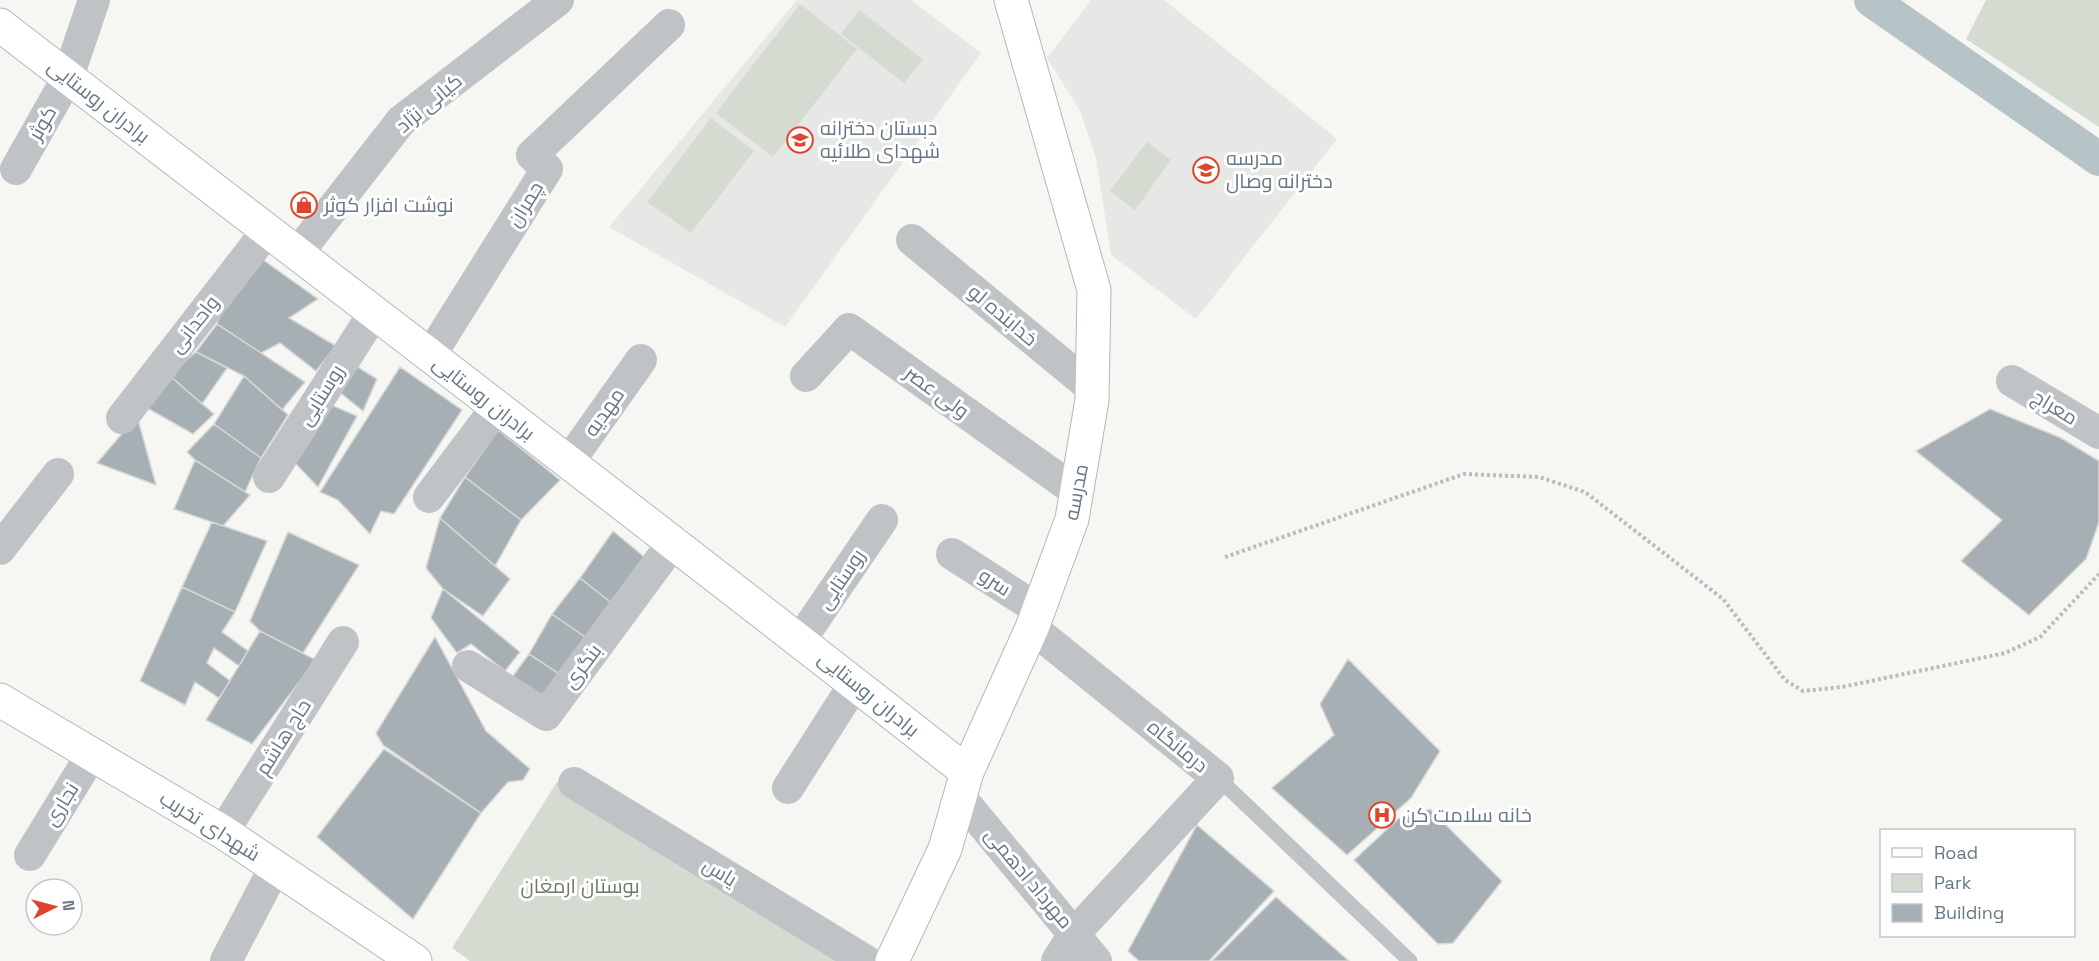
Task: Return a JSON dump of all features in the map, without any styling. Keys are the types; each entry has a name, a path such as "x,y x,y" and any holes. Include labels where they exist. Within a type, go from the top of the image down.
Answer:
{"street":[{"name":"کوثر","path":"16,169 68,77 94,0"},
{"name":"کیانی نژاد","path":"297,254 401,121 558,0"},
{"name":"مدرسه","path":"892,961 945,849 964,784 1035,619 1072,519 1093,389 1094,290 1011,0"},
{"name":"برادران روستایی","path":"0,25 672,544 801,639 855,683 964,784"},
{"name":"چمران","path":"430,356 547,169 532,155 669,25"},
{"name":"واحدانی","path":"122,418 267,231"},
{"name":"خدابنده لو","path":"912,240 1093,389"},
{"name":"روستایی","path":"269,477 374,313"},
{"name":"ولی عصر","path":"806,376 849,329 1077,492"},
{"name":"مهدیه","path":"568,463 640,360"},
{"name":"معراج","path":"2012,381 2099,433"},
{"path":"429,497 496,408"},
{"path":"0,549 58,474"},
{"name":"روستایی","path":"801,639 882,520"},
{"name":"بنگری","path":"468,666 546,715 672,544"},
{"name":"سرو","path":"952,554 1035,619"},
{"name":"درمانگاه","path":"1035,619 1218,778 1075,933 1057,961"},
{"name":"حاج هاشم","path":"223,832 342,642"},
{"path":"788,788 855,683"},
{"name":"شهدای تخریب","path":"0,700 223,832 414,961"},
{"name":"نجاری","path":"30,855 92,754"},
{"name":"یاس","path":"574,783 866,961"},
{"name":"مهرداد ادهمی","path":"964,784 1096,961"},
{"path":"226,961 275,867"}],"lane":[{"path":"1218,778 1410,961"}],"path":[{"path":"1225,557 1464,474 1539,477 1586,492 1723,599 1785,680 1803,691 1842,687 2004,653 2040,637 2099,574"}],"shaded area":[{"name":"دبستان دخترانه شهدای طلائیه","path":"797,0 911,0 981,53 785,327 609,227"},
{"name":"مدرسه دخترانه وصال","path":"1091,0 1164,0 1337,139 1196,319 1111,255 1096,158 1080,111 1047,58"}],"green space":[{"path":"1986,0 2099,0 2099,127 1966,39"},
{"path":"800,4 857,49 773,157 716,113"},
{"path":"859,10 923,59 904,83 841,34"},
{"path":"711,118 754,151 691,233 647,202"},
{"path":"1147,142 1171,160 1135,210 1110,191"},
{"name":"بوستان ارمغان","path":"557,782 840,961 470,961 452,948"}],"building":[{"path":"259,257 318,299 289,318 336,346 316,371 280,343 261,353 217,324 230,286"},
{"path":"217,324 305,382 282,410 244,376 196,352"},
{"path":"196,352 227,368 202,404 169,375"},
{"path":"350,362 377,379 363,411 332,386"},
{"path":"400,367 462,410 394,514 381,511 370,534 338,500 320,492"},
{"path":"169,375 214,414 193,434 142,405"},
{"path":"244,376 288,415 261,458 214,424"},
{"path":"324,402 357,416 318,487 292,460"},
{"path":"1990,409 2061,438 2099,461 2099,522 2086,559 2029,615 1961,561 2002,520 1916,451"},
{"path":"137,416 156,485 97,463"},
{"path":"214,424 261,458 245,492 195,460 187,452"},
{"path":"498,430 560,480 521,520 465,477"},
{"path":"195,460 250,495 223,526 174,509"},
{"path":"465,477 521,520 495,566 440,518"},
{"path":"440,518 510,579 483,616 443,589 426,568"},
{"path":"212,522 267,541 235,612 182,587"},
{"path":"613,531 649,561 618,608 580,578"},
{"path":"288,532 359,565 303,653 260,631 250,621"},
{"path":"580,578 618,608 591,641 552,614"},
{"path":"182,587 235,612 222,632 248,651 239,666 214,648 207,663 230,681 219,698 195,682 185,705 140,681"},
{"path":"443,589 520,652 505,671 471,644 457,653 431,618"},
{"path":"552,614 591,641 564,677 529,654"},
{"path":"260,631 316,660 252,744 206,720"},
{"path":"435,637 486,731 530,769 523,780 508,782 481,813 383,745 376,733"},
{"path":"529,654 564,677 544,702 513,676"},
{"path":"1348,659 1440,751 1411,798 1347,855 1272,788 1334,735 1320,704"},
{"path":"384,749 481,813 413,919 317,837"},
{"path":"1430,809 1502,881 1453,943 1438,944 1354,860 1398,819"},
{"path":"1197,825 1274,891 1209,961 1139,961 1128,951"},
{"path":"1276,897 1349,961 1212,961"}],"waterway":[{"path":"1871,0 2099,159"}],"place":[{"name":"دبستان دخترانه شهدای طلائیه","path":"800,140"},
{"name":"مدرسه دخترانه وصال","path":"1206,170"},
{"name":"نوشت افزار کوثر","path":"304,205"},
{"name":"خانه سلامت کن","path":"1382,815"}]}
